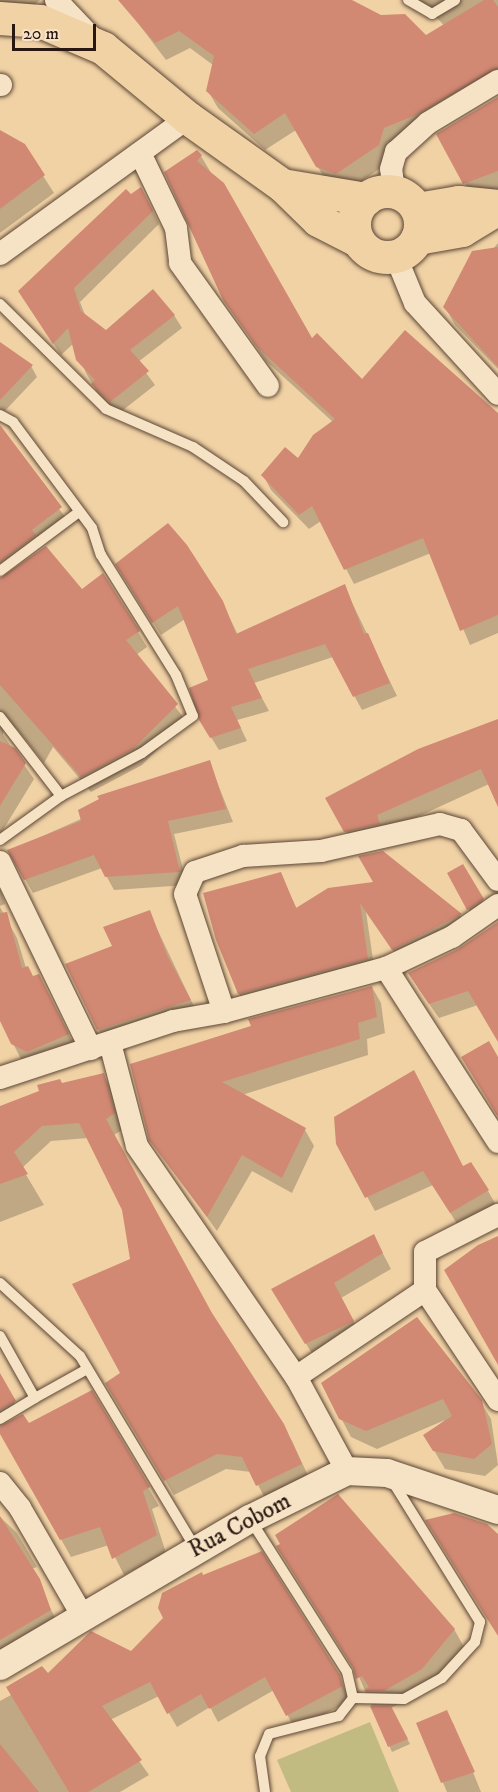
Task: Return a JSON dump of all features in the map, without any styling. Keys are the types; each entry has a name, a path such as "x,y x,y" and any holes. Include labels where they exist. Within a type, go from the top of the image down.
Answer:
{"main road":[{"path":"0,18 40,21 103,48 188,118 282,185 318,220 357,240 354,225 357,211 398,219 458,202 498,207"},
{"path":"282,185 398,219"}],"street":[{"path":"56,0 103,48"},
{"path":"498,81 428,123 396,153 391,169 398,219 415,303 498,394"},
{"path":"0,254 188,118"},
{"path":"140,153 176,228 180,263 268,387"},
{"path":"224,1012 185,894 195,872 243,856 321,851 440,824 460,830 498,880"},
{"path":"0,862 100,1046 137,1146 296,1377 347,1471"},
{"path":"1,1077 173,1021 224,1012 386,968 452,937 498,905"},
{"path":"386,968 498,1142"},
{"path":"498,1215 425,1252 425,1290 498,1400"},
{"path":"296,1377 425,1290"},
{"name":"Rua Cobom","path":"0,1666 196,1549 250,1519 347,1471 387,1473 498,1510"},
{"path":"0,1483 20,1508 82,1615"}],"lane":[{"path":"408,0 432,14 455,0"},
{"path":"0,304 106,409 192,447 244,481 283,522"},
{"path":"0,415 13,423 92,528 101,555 176,675 193,716 141,753 61,796 0,840"},
{"path":"0,571 79,512"},
{"path":"0,717 61,796"},
{"path":"0,1283 80,1356 196,1549"},
{"path":"0,1336 34,1398"},
{"path":"0,1419 87,1369"},
{"path":"352,1698 404,1699 442,1678 475,1642 480,1622 387,1473"},
{"path":"250,1519 347,1672 352,1698 339,1716 269,1734 261,1756 265,1792"}],"shaded area":[{"path":"370,1722 399,1792 291,1792 277,1760"}],"building":[{"path":"118,0 352,0 381,15 405,14 426,35 484,0 493,0 498,7 498,68 416,115 384,128 379,145 336,174 316,167 285,113 254,134 206,91 214,56 179,31 155,43"},
{"path":"498,97 498,171 463,184 436,134"},
{"path":"0,130 25,144 45,175 0,209"},
{"path":"197,150 202,155 197,161 224,183 312,338 317,333 362,379 405,330 498,413 498,615 460,631 423,538 344,570 312,506 299,515 261,475 285,447 298,458 313,435 335,419 256,346 223,300 164,172"},
{"path":"141,187 153,211 74,288 81,311 106,330 153,289 175,315 130,350 149,371 110,402 91,384 95,380 76,360 68,328 53,344 18,291 126,189 131,194"},
{"path":"498,247 498,367 443,307 472,251"},
{"path":"0,342 33,365 0,400"},
{"path":"0,425 62,507 32,530 36,535 0,562"},
{"path":"168,523 187,545 223,601 236,634 345,584 364,634 368,633 390,683 353,697 325,644 248,669 262,698 231,707 241,728 210,738 199,720 189,688 208,680 178,606 152,623 115,564"},
{"path":"46,546 82,589 103,573 140,631 126,640 178,704 133,749 81,777 0,685 0,578"},
{"path":"498,719 498,807 481,769 377,815 380,824 344,832 325,798 418,749"},
{"path":"0,741 15,748 26,763 0,806"},
{"path":"210,760 226,809 168,821 180,872 105,877 94,855 24,880 7,850 81,821 78,810 99,799 97,796"},
{"path":"383,851 462,914 392,950 360,903 368,959 238,994 216,940 203,893 281,872 296,908 328,888 373,882 358,856"},
{"path":"463,864 484,899 467,910 447,873"},
{"path":"150,910 167,955 191,1000 97,1030 65,964 112,946 103,927"},
{"path":"7,912 22,968 28,966 33,976 39,974 69,1034 27,1052 11,1044 0,1021 0,913"},
{"path":"498,922 498,1042 468,991 429,1004 408,973 458,949"},
{"path":"372,986 377,1017 358,1023 360,1039 222,1082 306,1128 282,1178 242,1155 207,1217 149,1140 130,1064 251,1026 248,1019"},
{"path":"489,1041 498,1057 498,1117 461,1057"},
{"path":"414,1070 463,1166 471,1162 489,1190 450,1213 423,1171 365,1198 336,1144 334,1117"},
{"path":"104,1073 115,1113 106,1119 212,1313 284,1424 302,1464 256,1486 242,1457 217,1454 164,1481 105,1383 120,1373 72,1284 130,1259 122,1210 79,1123 42,1126 14,1152 28,1174 0,1184 0,1106 39,1091 37,1085 60,1079 62,1083"},
{"path":"374,1234 383,1253 334,1283 354,1321 305,1344 271,1289"},
{"path":"498,1236 498,1365 444,1270 478,1245"},
{"path":"417,1317 482,1400 492,1444 474,1459 433,1451 423,1435 452,1416 443,1399 366,1431 339,1419 321,1383"},
{"path":"0,1373 16,1401 0,1410"},
{"path":"92,1390 150,1487 143,1491 157,1535 112,1559 100,1527 60,1540 0,1434 0,1426 23,1414 29,1423"},
{"path":"338,1494 455,1629 422,1669 384,1691 364,1691 369,1687 362,1676 356,1679 353,1668 276,1546 280,1544 275,1535"},
{"path":"454,1513 487,1524 498,1534 498,1636 425,1520"},
{"path":"0,1516 40,1579 51,1610 0,1640"},
{"path":"262,1551 340,1675 343,1686 286,1716 265,1677 209,1709 201,1694 167,1714 150,1682 102,1706 142,1760 88,1792 69,1792 6,1687 42,1666 48,1673 91,1631 131,1651 163,1618 158,1608 162,1593 202,1572 203,1575"},
{"path":"370,1706 391,1706 408,1739 388,1747"},
{"path":"447,1710 475,1772 441,1783 416,1723"},
{"path":"0,1744 39,1792 0,1792"}]}
